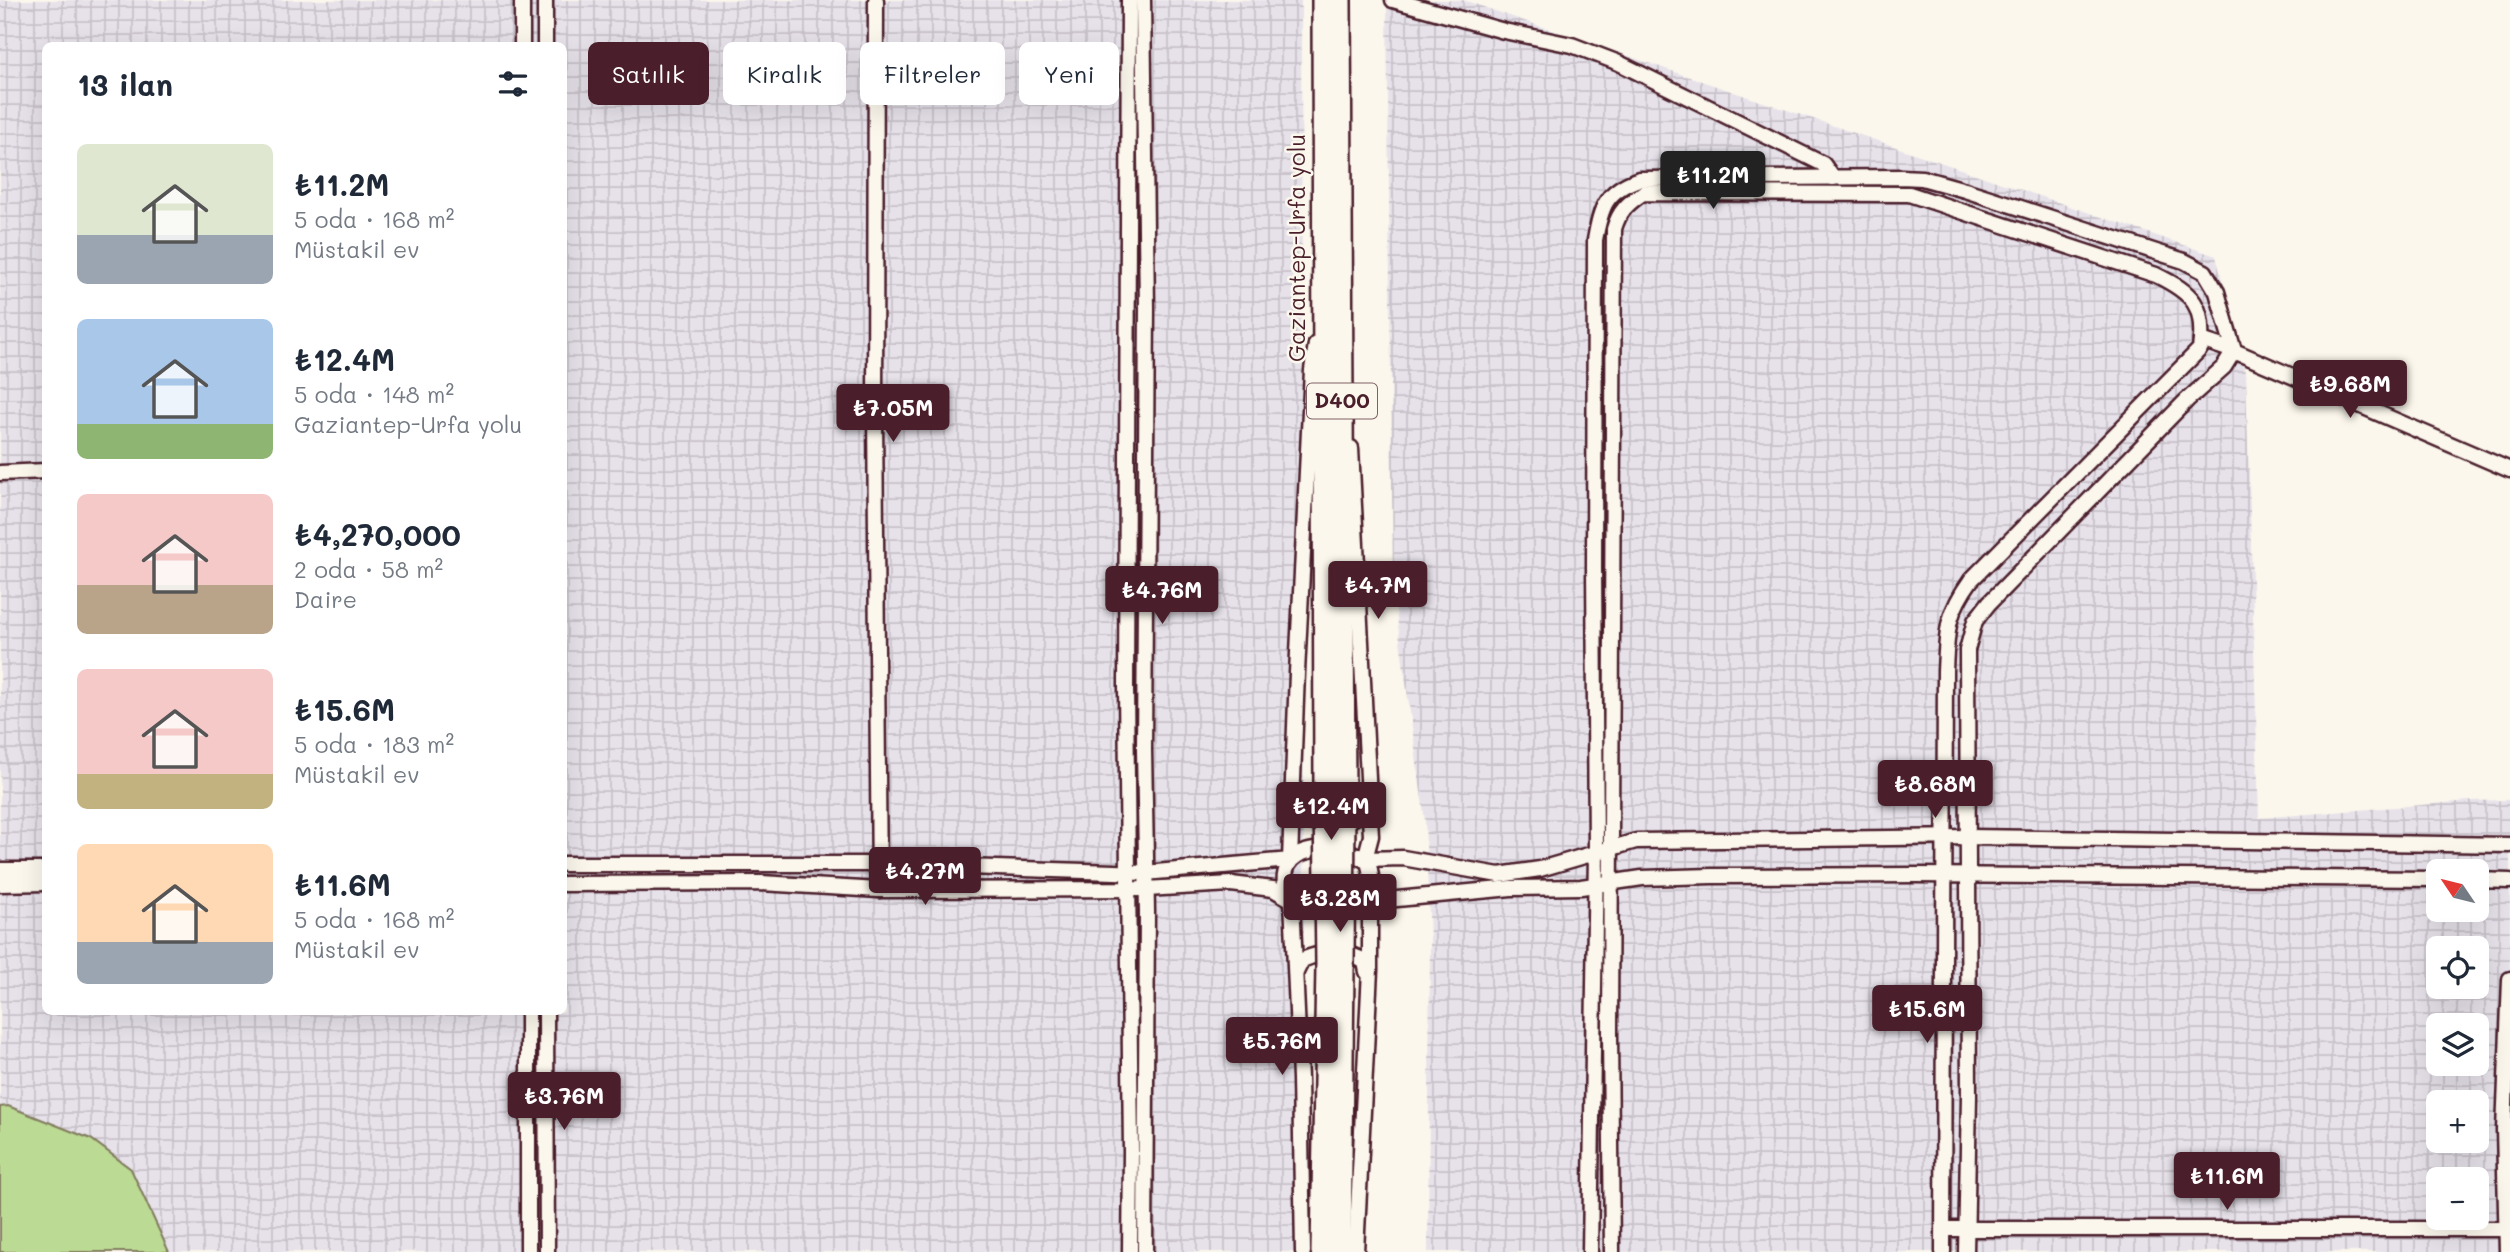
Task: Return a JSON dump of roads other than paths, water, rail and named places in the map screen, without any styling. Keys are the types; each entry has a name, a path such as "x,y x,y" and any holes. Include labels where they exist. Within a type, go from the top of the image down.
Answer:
{"highway":[{"name":"Gaziantep-Urfa yolu","path":"1323,0 1324,282 1335,801"},
{"name":"Gaziantep-Urfa yolu","path":"1340,0 1342,381 1335,801 1340,1252"},
{"name":"Gaziantep-Urfa yolu","path":"1322,1252 1335,967"}],"street":[{"path":"522,0 522,42"},
{"path":"545,0 545,42"},
{"path":"876,0 879,890"},
{"path":"1129,0 1126,872 1130,1252"},
{"path":"1143,0 1147,308 1145,1252"},
{"path":"1393,0 1504,31 1572,45 1619,62 1823,164 1833,178"},
{"path":"1590,1252 1596,852 1595,240 1600,216 1613,192 1624,184 1639,179 1833,178 1922,178 2184,261 2205,272 2217,292 2234,351 2224,367 2187,400 1989,603 1975,621 1966,650 1969,837 1966,1252"},
{"path":"1612,1252 1614,229 1617,216 1625,206 1643,193 1909,194 2156,275 2181,287 2192,298 2200,316 2200,349 1971,580 1955,602 1947,628 1943,1252"},
{"path":"1303,1252 1296,972 1292,900 1284,882 1290,860 1312,370 1324,282"},
{"path":"2202,340 2234,351 2510,470"},
{"path":"567,884 761,883 879,890 1146,889 1231,884 1273,889 1308,908 1331,911 1363,907 1371,887 1371,870 1365,859 1371,836 1354,477 1350,426 1342,381"},
{"path":"0,473 42,471"},
{"path":"1292,799 1297,813 1306,820 1330,825 1357,816 1365,808 1369,794"},
{"path":"567,864 878,864 1145,873 1290,860 1311,850 1335,848 1365,859 1403,858 1499,875 1540,869 1636,841 1969,837 2510,845"},
{"path":"0,870 42,870"},
{"path":"1366,902 1511,888 1594,886 1642,878 1712,876 2426,879"},
{"path":"2489,880 2510,881"},
{"path":"0,884 42,883"},
{"path":"1356,1252 1370,984 1370,915 1366,902"},
{"path":"1296,972 1302,960 1316,954 1339,951 1365,962 1370,984"},
{"path":"2507,1252 2509,1229 2504,1130 2510,979"},
{"path":"528,1015 528,1252"},
{"path":"546,1015 547,1252"},
{"path":"1944,1229 2509,1229"}]}
